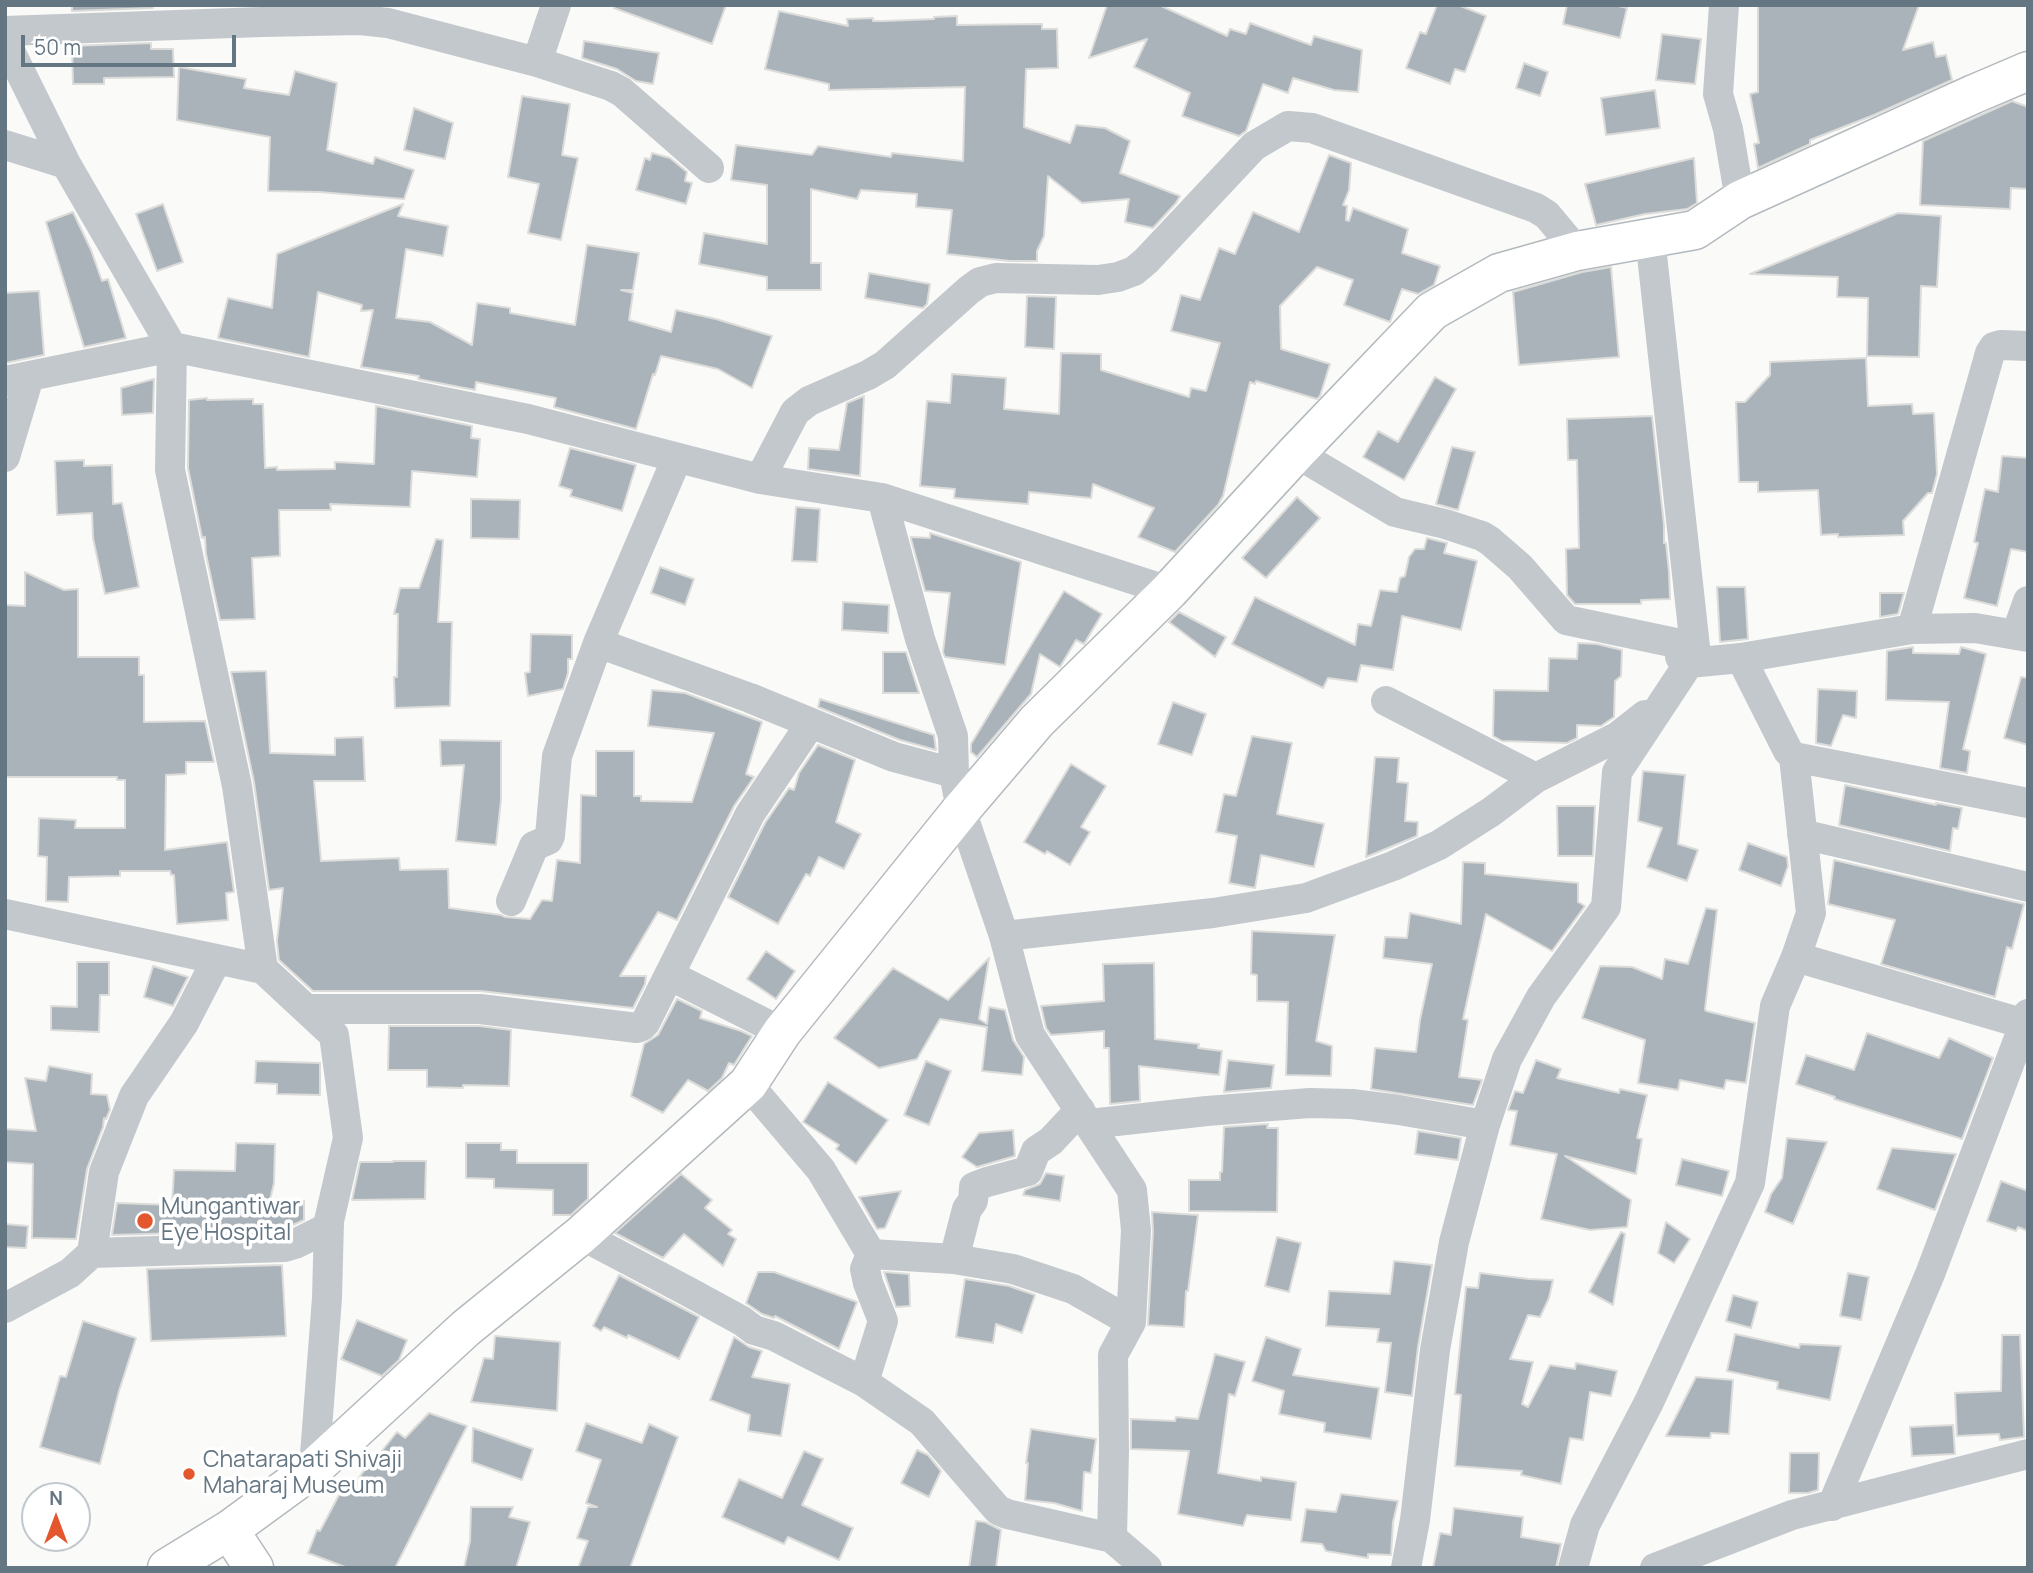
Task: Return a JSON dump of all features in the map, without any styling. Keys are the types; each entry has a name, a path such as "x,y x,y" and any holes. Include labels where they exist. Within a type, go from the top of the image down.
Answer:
{"street":[{"path":"537,62 556,5"},
{"path":"1724,5 1718,94 1728,129 1740,200"},
{"path":"5,31 360,20 388,23 537,62 611,86 622,92 709,168"},
{"path":"5,41 66,164 172,347 170,470 237,786 263,969"},
{"path":"167,1568 229,1530 314,1468 466,1328 581,1236 748,1084 782,1032 957,792 1037,721 1169,591 1432,310 1499,272 1577,251 1695,230 1740,200 2024,75"},
{"path":"760,479 795,412 809,401 885,365 980,282 996,278 1098,280 1134,271 1254,146 1288,126 1312,128 1536,208 1547,215 1577,251"},
{"path":"5,145 66,164"},
{"path":"1406,1568 1415,1520 1435,1350 1454,1242 1485,1125 1507,1059 1541,997 1606,908 1617,772 1686,657 1650,237"},
{"path":"1912,629 1990,353 1994,347 2001,345 2028,346"},
{"path":"5,457 17,379 172,347 528,419 760,479 882,498 1169,591"},
{"path":"1296,453 1395,512 1482,536 1520,567 1566,620 1686,657 1741,658 1912,629 1975,628 2022,636 2028,601"},
{"path":"511,901 533,848 550,836 556,759 598,643 677,458"},
{"path":"882,498 920,639 953,736 957,792 1004,936 1030,1035 1132,1190 1136,1230 1131,1322 1112,1355 1112,1538"},
{"path":"598,643 750,698 894,757 957,792"},
{"path":"1004,936 1213,913 1306,898 1392,866 1439,845 1491,812 1536,778 1617,737 1643,717 1686,657"},
{"path":"1741,658 1788,751 1794,757 2028,803"},
{"path":"1386,701 1536,778"},
{"path":"306,1009 480,1009 637,1028 645,1023 750,814 811,723"},
{"path":"1573,1568 1585,1525 1649,1402 1750,1183 1774,1015 1811,913 1794,757"},
{"path":"1802,834 2028,887"},
{"path":"5,914 263,969 334,1035 348,1139 329,1227 327,1298 314,1468"},
{"path":"1796,957 2027,1021 1930,1274 1832,1506"},
{"path":"92,1254 104,1172 134,1096 184,1023 217,959"},
{"path":"669,975 782,1032"},
{"path":"748,1084 821,1170 871,1254"},
{"path":"954,1259 967,1209 973,1201 974,1187 1028,1171 1036,1151 1084,1117 1310,1103 1387,1108 1485,1125"},
{"path":"11,1299 70,1272 92,1254 285,1247 329,1227"},
{"path":"581,1236 754,1329 774,1336 864,1382 922,1422 998,1510 1112,1538 1147,1568"},
{"path":"871,1254 954,1259 1013,1269 1073,1289 1131,1322"},
{"path":"864,1382 883,1321 865,1269 871,1254"},
{"path":"1655,1568 1792,1515 2028,1454"},
{"path":"229,1530 254,1568"}],"building":[{"path":"72,5 153,5 153,8 72,11"},
{"path":"615,5 726,5 712,44 614,8"},
{"path":"1107,5 1159,5 1227,36 1230,29 1246,34 1250,23 1311,45 1314,36 1362,50 1358,92 1334,90 1293,78 1288,93 1263,84 1246,131 1239,136 1182,116 1190,93 1134,67 1147,39 1089,58"},
{"path":"1437,5 1458,5 1486,16 1465,72 1455,69 1450,84 1406,68 1420,32 1426,34"},
{"path":"1567,5 1614,5 1627,8 1620,38 1563,24"},
{"path":"1758,5 1919,5 1903,50 1933,42 1936,57 1946,55 1952,80 1810,140 1810,144 1758,168 1754,144 1759,143 1750,94 1758,92"},
{"path":"779,11 848,26 847,19 873,18 873,21 884,21 957,16 957,25 1042,24 1042,29 1057,29 1058,68 1026,69 1024,127 1070,143 1076,125 1105,128 1130,141 1120,173 1180,196 1153,228 1125,222 1129,199 1082,203 1048,176 1044,236 1037,251 1037,261 1010,261 947,254 952,210 916,207 917,194 861,190 857,199 811,189 811,263 821,263 821,290 767,290 767,277 699,264 704,233 767,244 767,185 731,180 736,145 812,155 818,146 891,157 892,153 963,161 965,87 829,90 829,84 765,69"},
{"path":"1662,34 1701,39 1695,84 1656,80"},
{"path":"584,41 659,53 653,84 636,81 617,69 582,58"},
{"path":"151,43 151,49 173,49 174,77 104,78 104,84 73,84 72,46"},
{"path":"1524,63 1548,72 1540,96 1516,88"},
{"path":"179,67 246,79 244,88 289,95 295,71 337,83 327,150 373,164 375,157 414,170 404,199 268,191 270,137 177,120"},
{"path":"1655,90 1660,128 1606,135 1601,98"},
{"path":"522,96 570,104 562,155 578,158 561,240 528,233 539,184 508,177"},
{"path":"2012,101 2028,107 2028,189 2011,188 2010,209 1920,205 1923,141"},
{"path":"414,108 453,123 445,159 404,150"},
{"path":"652,153 670,158 687,172 685,181 692,183 686,204 636,190 645,158 650,160"},
{"path":"1329,155 1351,163 1349,190 1343,205 1347,206 1346,220 1349,221 1353,208 1408,229 1402,253 1440,266 1434,285 1418,294 1402,289 1390,322 1344,305 1353,280 1317,267 1280,306 1281,349 1330,364 1320,396 1317,399 1256,381 1255,384 1250,382 1223,496 1175,552 1138,537 1154,508 1093,484 1091,498 1029,492 1028,504 954,498 955,489 920,486 927,401 950,403 952,374 1006,378 1004,409 1059,414 1061,353 1101,354 1101,370 1189,397 1191,388 1206,391 1220,343 1171,331 1181,295 1200,300 1219,248 1235,254 1253,212 1299,232"},
{"path":"1694,158 1697,203 1687,209 1645,214 1596,225 1585,184"},
{"path":"163,204 183,262 157,271 136,214"},
{"path":"403,204 398,216 448,226 443,256 406,249 396,318 430,322 472,345 477,303 510,308 510,313 575,325 587,245 639,253 633,290 621,290 633,293 629,320 671,332 676,310 772,336 752,388 718,369 661,356 636,429 554,407 556,398 476,382 475,390 418,379 419,376 361,367 373,310 361,311 362,305 318,292 309,357 218,338 228,298 272,308 277,254"},
{"path":"73,212 102,281 108,279 126,338 84,347 46,222"},
{"path":"1898,213 1941,216 1937,287 1921,286 1919,357 1867,356 1868,298 1837,297 1838,277 1750,274"},
{"path":"1611,267 1619,357 1519,365 1513,292 1582,272"},
{"path":"869,273 930,284 927,304 923,308 865,298"},
{"path":"39,291 44,355 5,363 5,293"},
{"path":"1027,296 1056,297 1054,349 1025,347"},
{"path":"1866,358 1868,406 1912,404 1913,414 1934,413 1937,474 1932,493 1928,493 1903,521 1904,535 1821,535 1818,490 1758,492 1758,482 1739,482 1736,402 1745,402 1770,375 1770,362"},
{"path":"1435,377 1456,389 1404,480 1363,457 1378,431 1398,442"},
{"path":"154,379 153,413 122,415 121,388"},
{"path":"864,396 860,476 808,469 809,448 839,450 847,403"},
{"path":"253,399 253,404 263,404 265,468 335,469 335,462 374,464 376,406 472,426 471,438 480,439 477,477 412,471 410,507 330,504 331,510 279,510 280,556 252,558 255,619 220,620 205,537 202,538 188,468 189,400"},
{"path":"1652,416 1670,599 1641,600 1641,604 1575,604 1567,595 1566,549 1579,548 1577,460 1568,460 1567,419"},
{"path":"1452,447 1475,452 1458,510 1436,504"},
{"path":"570,448 636,465 622,511 570,496 572,490 559,486"},
{"path":"2002,456 2028,458 2028,552 2011,549 1997,606 1964,598 1978,543 1974,542 1985,489 1998,492"},
{"path":"84,460 84,466 112,465 113,504 122,503 139,587 105,594 93,538 92,513 57,515 55,461"},
{"path":"1297,497 1320,518 1266,578 1242,558"},
{"path":"471,499 520,500 519,539 471,538"},
{"path":"796,507 820,509 817,562 792,561"},
{"path":"930,533 1021,562 1005,665 945,657 943,652 950,593 925,591 911,539 930,538"},
{"path":"1427,538 1447,543 1444,553 1477,561 1461,630 1402,616 1393,670 1361,665 1357,682 1328,678 1323,688 1232,644 1255,597 1355,645 1358,624 1371,626 1380,590 1397,592 1400,578 1405,576 1409,557 1415,549 1424,549"},
{"path":"436,539 443,540 438,622 452,622 450,706 395,708 398,614 394,614 400,588 419,588"},
{"path":"660,567 694,579 685,605 651,593"},
{"path":"25,572 64,590 78,589 78,657 139,657 139,675 144,675 144,722 205,721 214,762 186,762 186,774 166,775 165,850 227,842 234,892 226,893 228,920 177,924 174,875 171,875 170,871 120,871 120,876 69,877 68,902 46,901 47,857 38,856 39,818 76,820 75,828 125,828 125,780 117,780 117,777 5,777 5,605 25,606"},
{"path":"1717,587 1745,587 1748,639 1720,642"},
{"path":"1064,591 1102,614 1084,644 1076,640 1060,667 1040,654 1031,694 977,757 971,752 971,744"},
{"path":"1880,593 1904,593 1898,614 1880,617"},
{"path":"843,602 889,605 888,633 842,630"},
{"path":"1179,612 1226,637 1215,657 1169,622"},
{"path":"531,634 572,635 572,659 568,659 568,673 563,689 528,696 525,673 530,672"},
{"path":"1578,643 1622,650 1621,676 1615,681 1614,717 1601,726 1577,725 1577,738 1567,743 1502,741 1493,736 1494,690 1548,691 1549,658 1577,659"},
{"path":"1913,647 1913,653 1959,654 1961,647 1986,654 1963,749 1970,751 1967,773 1940,768 1949,702 1886,700 1887,651"},
{"path":"883,652 906,652 919,693 883,693"},
{"path":"266,671 270,753 335,755 335,738 363,737 365,781 314,781 321,861 399,858 400,870 448,869 449,908 530,919 542,900 552,901 557,860 580,863 581,795 596,796 596,751 634,751 634,796 641,796 641,801 692,802 714,733 648,726 652,690 685,693 762,722 746,774 754,777 734,806 677,920 658,912 620,976 646,976 633,1008 480,991 313,991 279,960 277,941 283,888 269,890 254,782 231,672"},
{"path":"2021,677 2028,678 2028,745 2004,738"},
{"path":"1818,689 1857,691 1856,718 1843,715 1831,746 1816,743"},
{"path":"820,699 934,735 936,750 900,740 818,707"},
{"path":"1173,702 1206,714 1192,755 1158,744"},
{"path":"1252,736 1292,743 1277,814 1324,824 1314,867 1261,855 1255,888 1229,883 1237,836 1216,832 1224,794 1236,796"},
{"path":"440,740 501,741 501,800 496,845 456,841 464,765 441,766"},
{"path":"818,745 855,760 836,822 861,834 844,869 819,857 810,876 806,874 778,924 728,897 765,823 789,788 794,790 799,773"},
{"path":"1375,757 1399,758 1397,782 1408,783 1405,821 1418,822 1417,836 1366,857"},
{"path":"1071,764 1106,786 1081,827 1090,832 1070,865 1047,851 1045,854 1024,842"},
{"path":"1643,771 1685,775 1678,844 1698,850 1687,881 1647,867 1662,828 1638,821"},
{"path":"1845,785 1962,808 1958,829 1953,828 1950,851 1839,825"},
{"path":"1557,806 1595,806 1593,856 1558,856"},
{"path":"1748,843 1787,857 1788,866 1781,886 1739,870"},
{"path":"1834,860 2024,904 2012,949 2007,947 1995,997 1881,964 1895,920 1828,904"},
{"path":"1463,862 1485,863 1485,874 1578,883 1578,902 1585,906 1552,951 1486,914 1463,1019 1468,1020 1459,1077 1482,1080 1473,1105 1371,1089 1375,1048 1416,1052 1432,964 1383,958 1385,937 1407,938 1410,913 1461,924"},
{"path":"1706,908 1717,910 1705,1009 1755,1023 1746,1083 1726,1080 1724,1089 1680,1080 1678,1090 1638,1083 1645,1040 1582,1018 1600,966 1632,967 1662,979 1665,959 1688,964"},
{"path":"1252,931 1335,935 1316,1041 1332,1046 1331,1076 1286,1075 1288,1002 1257,1001 1257,975 1251,974"},
{"path":"766,951 795,971 776,999 747,979"},
{"path":"989,958 979,1019 987,1024 989,1007 1005,1010 1013,1040 1024,1057 1022,1075 982,1071 987,1027 940,1019 917,1059 879,1068 834,1038 893,968 948,1000"},
{"path":"77,962 109,962 109,995 100,995 99,1032 51,1030 51,1006 77,1007"},
{"path":"1154,963 1155,1039 1199,1044 1198,1048 1222,1051 1219,1075 1139,1066 1140,1101 1110,1104 1109,1048 1104,1048 1104,1031 1051,1035 1046,1028 1041,1006 1104,1001 1103,964"},
{"path":"153,966 188,977 173,1006 144,997"},
{"path":"677,999 702,1011 700,1018 752,1036 734,1065 729,1063 722,1078 708,1091 688,1080 663,1113 631,1096 644,1044 658,1035"},
{"path":"389,1026 479,1026 511,1030 509,1086 427,1087 427,1070 388,1070"},
{"path":"1867,1033 1939,1058 1949,1038 1993,1058 1962,1139 1834,1099 1835,1097 1796,1084 1806,1055 1854,1070"},
{"path":"1228,1060 1274,1065 1271,1088 1224,1092"},
{"path":"1536,1060 1561,1069 1557,1078 1619,1093 1620,1089 1647,1095 1637,1138 1642,1139 1636,1174 1565,1156 1631,1200 1627,1227 1590,1230 1541,1219 1557,1154 1510,1145 1517,1111 1508,1110 1515,1091 1523,1093"},
{"path":"256,1061 320,1063 320,1095 277,1094 277,1084 255,1083"},
{"path":"926,1061 951,1071 929,1125 904,1115"},
{"path":"49,1066 92,1074 91,1094 107,1095 110,1110 106,1119 104,1118 87,1169 76,1239 32,1238 33,1164 5,1162 5,1129 36,1131 25,1078 46,1081"},
{"path":"828,1082 888,1120 856,1164 836,1149 839,1145 803,1122"},
{"path":"1268,1124 1267,1128 1278,1128 1277,1212 1189,1211 1189,1180 1220,1180 1224,1127"},
{"path":"1013,1130 1015,1156 977,1167 962,1157 979,1133"},
{"path":"1418,1131 1461,1138 1458,1160 1415,1154"},
{"path":"1787,1138 1827,1142 1793,1224 1765,1212 1771,1194 1782,1178"},
{"path":"236,1143 275,1144 274,1183 270,1200 304,1201 304,1220 282,1230 112,1235 117,1203 172,1205 174,1170 235,1171"},
{"path":"466,1143 501,1143 501,1150 517,1150 517,1163 588,1163 588,1199 571,1215 553,1215 553,1190 494,1188 494,1179 466,1178"},
{"path":"1892,1148 1956,1154 1935,1210 1877,1189"},
{"path":"1682,1159 1729,1171 1722,1196 1676,1185"},
{"path":"426,1161 425,1199 352,1200 360,1162"},
{"path":"1046,1173 1064,1176 1060,1201 1023,1195 1025,1190 1040,1184"},
{"path":"681,1174 712,1200 705,1208 732,1230 728,1234 736,1239 723,1266 684,1234 663,1258 615,1233"},
{"path":"2001,1181 2028,1191 2028,1231 2018,1227 2016,1231 1987,1221"},
{"path":"901,1191 885,1228 877,1229 859,1197"},
{"path":"1152,1212 1198,1215 1186,1291 1184,1327 1148,1325"},
{"path":"1666,1222 1690,1239 1674,1263 1658,1253"},
{"path":"5,1224 28,1226 26,1248 5,1247"},
{"path":"1621,1232 1625,1234 1613,1305 1589,1292"},
{"path":"1277,1237 1301,1243 1289,1292 1265,1286"},
{"path":"1394,1261 1432,1265 1412,1396 1385,1392 1391,1343 1377,1342 1379,1329 1326,1326 1329,1291 1390,1294"},
{"path":"282,1265 286,1336 151,1341 147,1269"},
{"path":"758,1272 774,1272 857,1302 839,1349 775,1316 774,1318 762,1314 746,1303"},
{"path":"884,1272 909,1274 910,1306 896,1307"},
{"path":"1480,1273 1553,1280 1549,1298 1540,1317 1528,1315 1510,1359 1533,1362 1522,1404 1528,1407 1550,1365 1575,1369 1576,1363 1617,1371 1611,1396 1590,1392 1583,1440 1570,1438 1561,1484 1521,1475 1522,1471 1455,1466 1461,1395 1455,1394 1466,1287 1478,1288"},
{"path":"1848,1273 1869,1277 1861,1320 1840,1316"},
{"path":"619,1275 699,1317 679,1359 628,1335 627,1338 604,1327 601,1331 593,1326"},
{"path":"965,1279 1009,1286 1035,1295 1022,1333 996,1324 993,1343 956,1337"},
{"path":"1733,1295 1758,1302 1751,1328 1726,1321"},
{"path":"357,1320 407,1340 399,1360 382,1376 341,1359"},
{"path":"83,1321 136,1338 100,1464 40,1447 60,1376 66,1377"},
{"path":"1735,1334 1799,1348 1800,1344 1841,1346 1830,1400 1777,1389 1778,1382 1727,1371"},
{"path":"2002,1335 2020,1335 2024,1437 2000,1440 1999,1434 1957,1436 1955,1393 2001,1391"},
{"path":"495,1336 560,1342 557,1411 471,1402 484,1358 493,1359"},
{"path":"734,1337 749,1347 762,1351 752,1377 790,1384 781,1436 748,1431 750,1415 710,1400"},
{"path":"1266,1337 1301,1349 1293,1375 1379,1388 1371,1439 1324,1432 1325,1423 1279,1414 1284,1391 1252,1381"},
{"path":"1215,1354 1245,1362 1235,1396 1229,1394 1218,1473 1261,1481 1261,1477 1296,1482 1291,1520 1247,1515 1243,1526 1178,1514 1189,1451 1131,1449 1131,1419 1198,1419"},
{"path":"1696,1377 1733,1380 1729,1434 1711,1433 1710,1438 1666,1436"},
{"path":"429,1413 467,1426 395,1568 348,1568 308,1553 317,1530 320,1531 340,1493 348,1493 371,1461 373,1462 397,1432 405,1438"},
{"path":"586,1423 642,1443 649,1424 678,1437 630,1568 578,1568 588,1541 577,1538 588,1507 597,1507 586,1503 601,1460 576,1451"},
{"path":"1953,1425 1955,1454 1912,1456 1910,1427"},
{"path":"473,1428 533,1449 522,1480 472,1462"},
{"path":"1031,1429 1096,1439 1091,1473 1084,1472 1082,1511 1054,1503 1025,1500 1026,1463"},
{"path":"917,1450 928,1455 941,1471 929,1497 901,1483"},
{"path":"804,1451 823,1459 802,1505 853,1528 839,1560 788,1537 784,1544 722,1517 739,1479 782,1498"},
{"path":"1790,1453 1819,1453 1818,1490 1789,1493"},
{"path":"1341,1494 1398,1501 1393,1522 1391,1555 1368,1554 1368,1558 1326,1551 1322,1544 1301,1542 1306,1509 1336,1512"},
{"path":"471,1507 513,1507 509,1517 530,1522 516,1568 464,1568 470,1541"},
{"path":"1454,1508 1523,1517 1521,1537 1561,1544 1556,1568 1433,1568 1440,1533 1451,1535"},
{"path":"976,1521 985,1522 1001,1530 996,1568 969,1568"}],"place":[{"name":"Mungantiwar Eye Hospital","path":"145,1221"},
{"name":"Chatarapati Shivaji Maharaj Museum","path":"189,1474"}]}
